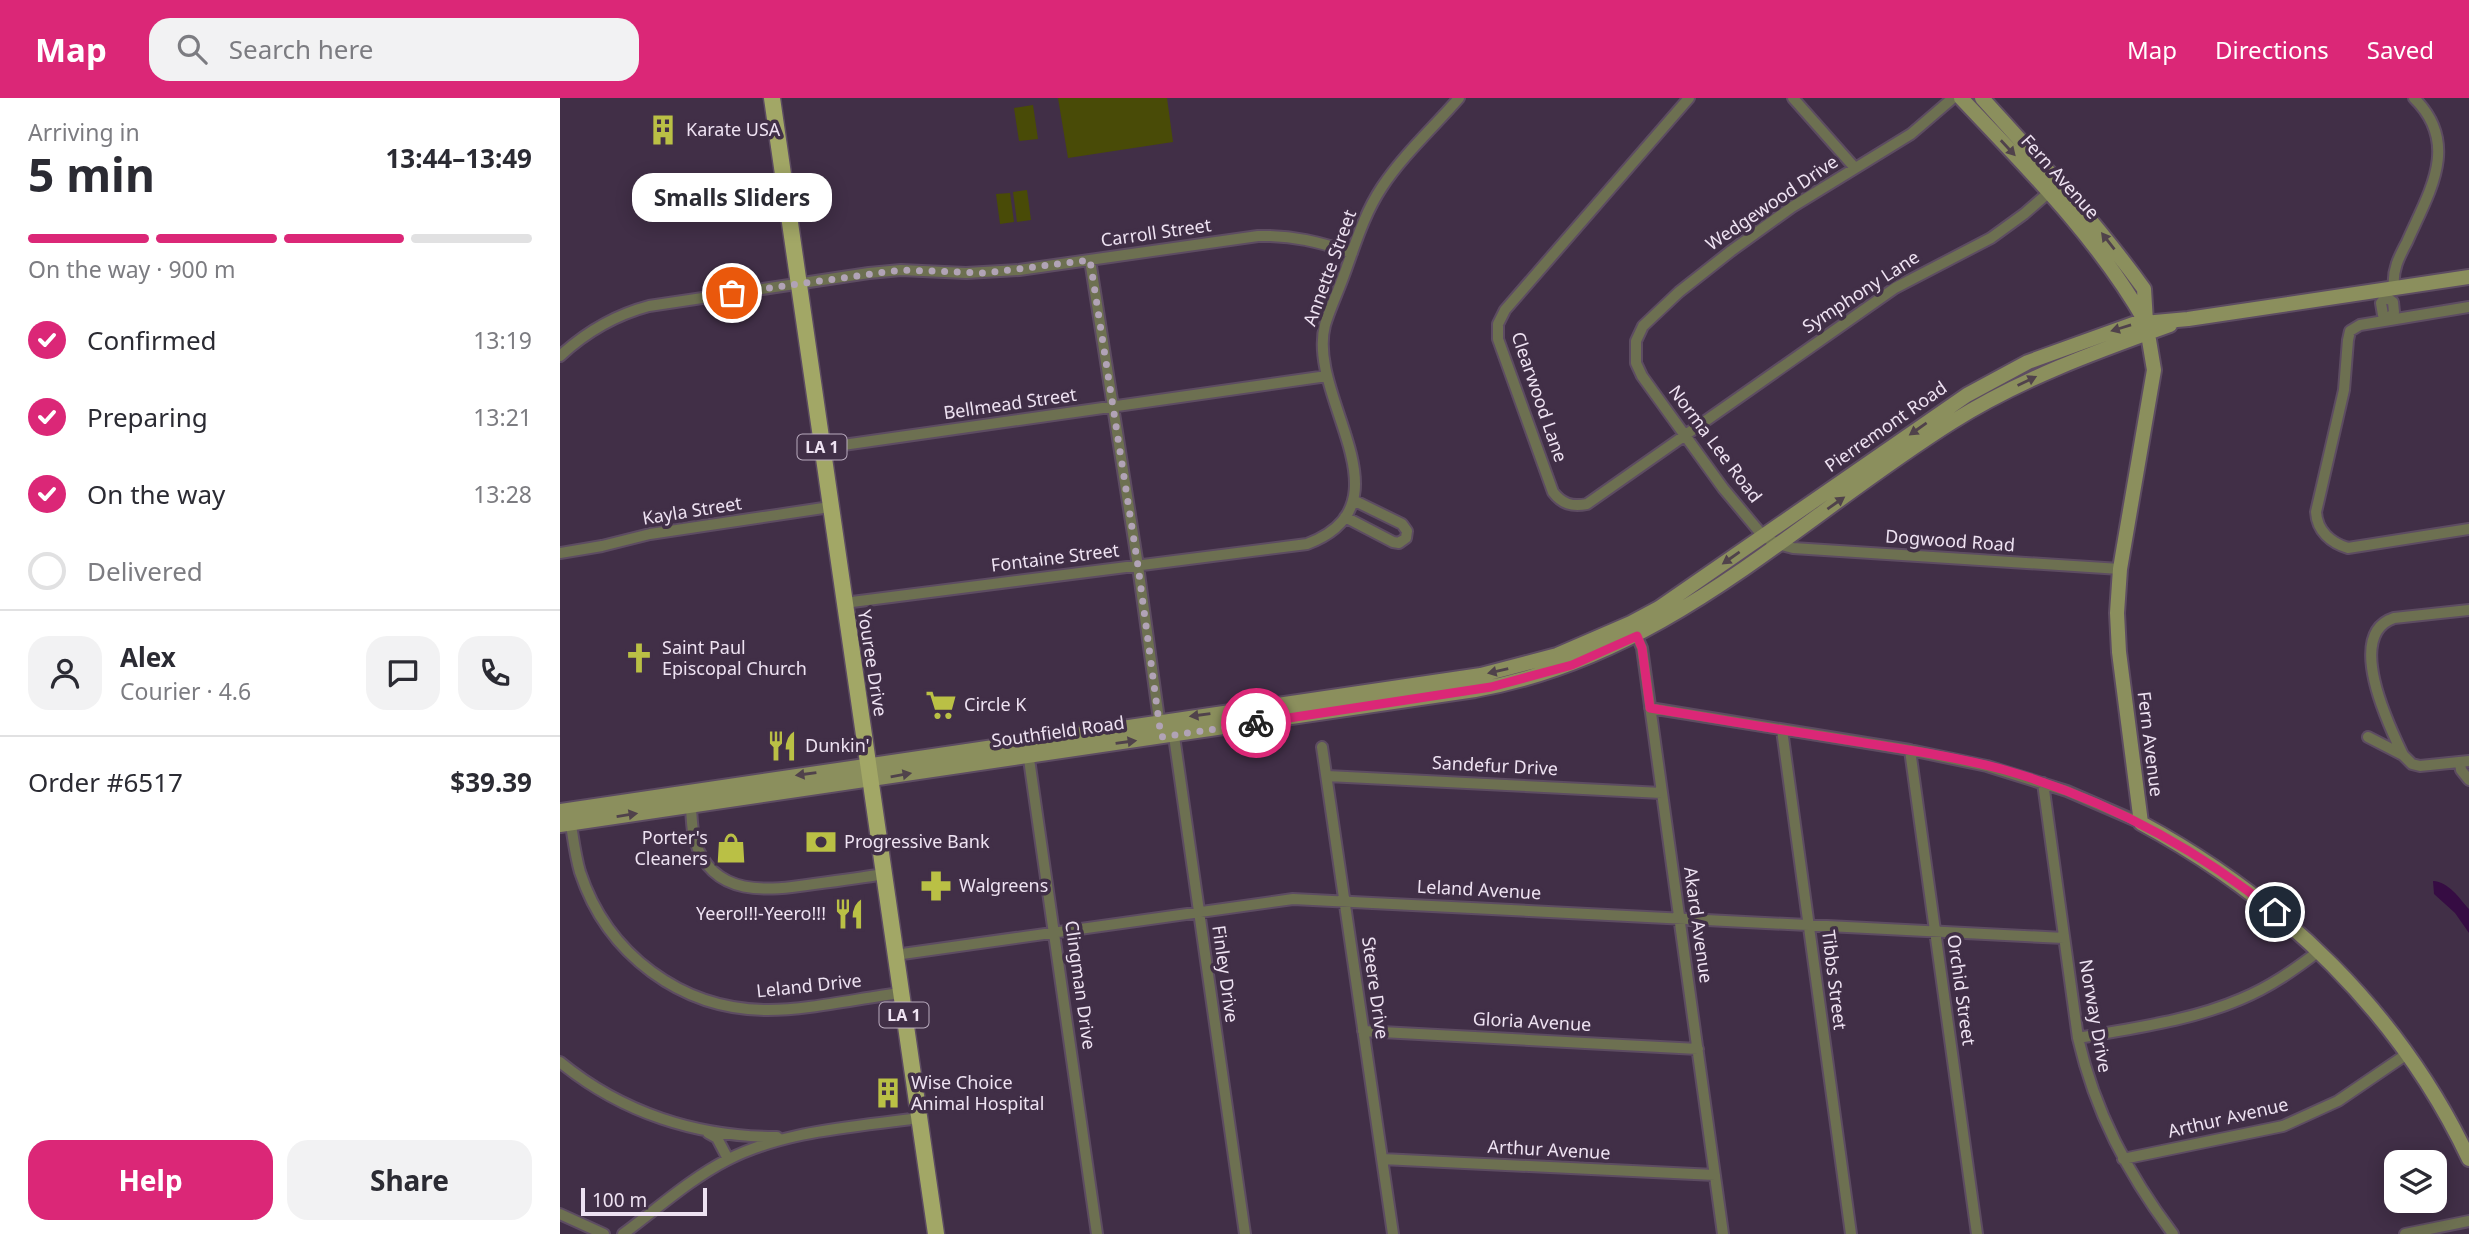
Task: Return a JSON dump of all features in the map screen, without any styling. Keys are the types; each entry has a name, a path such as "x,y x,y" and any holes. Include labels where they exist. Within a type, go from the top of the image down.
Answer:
{"main road":[{"name":"Youree Drive","path":"772,98 936,1234"},
{"name":"Fern Avenue","path":"1961,98 2104,236 2144,289 2154,370 2120,569 2118,635 2141,823 2210,864 2258,898 2319,951 2358,992 2407,1054 2448,1117 2469,1159"},
{"name":"Fern Avenue","path":"1982,98 2054,188"},
{"name":"Pierremont Road","path":"1634,630 1678,613 1815,518 1946,418 1976,390 2028,362 2099,335 2265,306 2388,291 2469,277"},
{"name":"Pierremont Road","path":"1634,630 1672,599 1805,507 1946,418"},
{"path":"1805,507 1815,518"},
{"name":"Southfield Road","path":"565,817 1414,692 1491,687 1533,669 1572,665 1634,630"}],"street":[{"name":"Annette Street","path":"1345,517 1353,500 1356,482 1353,462 1322,356 1325,325 1364,220 1381,188 1459,98"},
{"name":"Clearwood Lane","path":"1684,435 1587,504 1569,505 1561,501 1553,492 1498,339 1497,328 1505,310 1689,98"},
{"path":"1793,98 1855,168"},
{"name":"Wedgewood Drive","path":"1635,357 1636,341 1643,326 1679,292 1768,223 1911,134 1953,98"},
{"path":"2389,320 2383,314 2382,301 2431,188 2439,153 2434,124 2414,98"},
{"name":"Symphony Lane","path":"1684,435 1895,288 1990,238 2054,188"},
{"name":"Carroll Street","path":"560,356 603,324 637,309 800,283 901,270 996,272 1258,236 1293,236 1352,253"},
{"name":"Finley Drive","path":"1090,260 1138,566 1199,912 1245,1234"},
{"path":"2469,307 2360,325 2348,335 2343,395 2316,506 2316,518 2322,531 2336,544 2354,549 2469,528"},
{"name":"Norma Lee Road","path":"1635,357 1642,376 1723,488 1763,536 1778,544"},
{"name":"Bellmead Street","path":"822,448 1327,376"},
{"path":"1345,517 1393,542 1399,543 1406,538 1407,531 1402,524 1353,500"},
{"name":"Kayla Street","path":"560,552 602,546 650,534 830,507"},
{"name":"Fontaine Street","path":"844,603 1307,544 1326,535 1345,517"},
{"name":"Dogwood Road","path":"1778,544 1793,548 2120,569"},
{"path":"2403,755 2377,689 2371,651 2374,632 2384,622 2394,618 2469,610"},
{"name":"Akard Avenue","path":"1634,630 1642,648 1723,1234"},
{"path":"1650,708 1987,765 2105,806 2141,823"},
{"name":"Tibbs Street","path":"1782,730 1851,1234"},
{"path":"2368,737 2403,755 2412,764 2420,766 2465,761"},
{"name":"Steere Drive","path":"1322,747 1393,1234"},
{"name":"Clingman Drive","path":"1028,749 1097,1234"},
{"name":"Orchid Street","path":"1910,750 1977,1234"},
{"path":"2465,761 2461,770 2469,780"},
{"name":"Sandefur Drive","path":"1327,776 1662,793"},
{"name":"Norway Drive","path":"2043,783 2078,1038 2094,1095 2123,1159 2173,1234"},
{"path":"690,799 695,840 701,854 716,873 743,887 772,890 884,874"},
{"name":"Leland Drive","path":"565,817 580,871 601,918 632,955 657,978 676,989 717,1004 767,1010 901,993"},
{"name":"Leland Avenue","path":"895,955 1293,899 2064,938"},
{"path":"2078,1038 2175,1020 2220,1007 2285,977 2319,951"},
{"name":"Gloria Avenue","path":"1363,1031 1698,1049"},
{"name":"Arthur Avenue","path":"2123,1159 2283,1126 2338,1101 2407,1054"},
{"path":"560,1062 622,1103 650,1115 705,1131 754,1137 787,1137 919,1118"},
{"path":"705,1131 717,1138 728,1159"},
{"path":"623,1234 728,1159 787,1137"},
{"name":"Arthur Avenue","path":"1382,1159 1715,1175"},
{"path":"560,1214 604,1234"},
{"path":"2405,1234 2469,1221"}],"shaded area":[{"path":"1058,98 1167,98 1173,142 1068,158"},
{"path":"1033,105 1038,139 1019,141 1014,108"},
{"path":"1027,190 1031,220 1017,222 1013,192"},
{"path":"1010,193 1014,222 1000,224 996,194"},
{"path":"2433,881 2449,887 2469,909 2469,933 2455,913 2434,894"}],"way so far":[{"path":"732,293 901,270 985,273 1090,260 1138,566 1161,737 1256,723"}],"place":[{"name":"Karate USA","path":"663,130"},
{"name":"Smalls Sliders","path":"732,293"},
{"name":"Saint Paul Episcopal Church","path":"639,658"},
{"name":"Circle K","path":"941,705"},
{"name":"Dunkin'","path":"782,746"},
{"name":"Progressive Bank","path":"821,842"},
{"name":"Porter's Cleaners","path":"731,848"},
{"name":"Walgreens","path":"936,886"},
{"name":"Yeero!!!-Yeero!!!","path":"849,914"},
{"name":"Wise Choice Animal Hospital","path":"888,1093"}],"route":[{"path":"1256,723 1515,682 1572,665 1637,636 1642,648 1650,708 1910,750 1987,765 2043,783 2105,806 2171,839 2275,912"}]}
